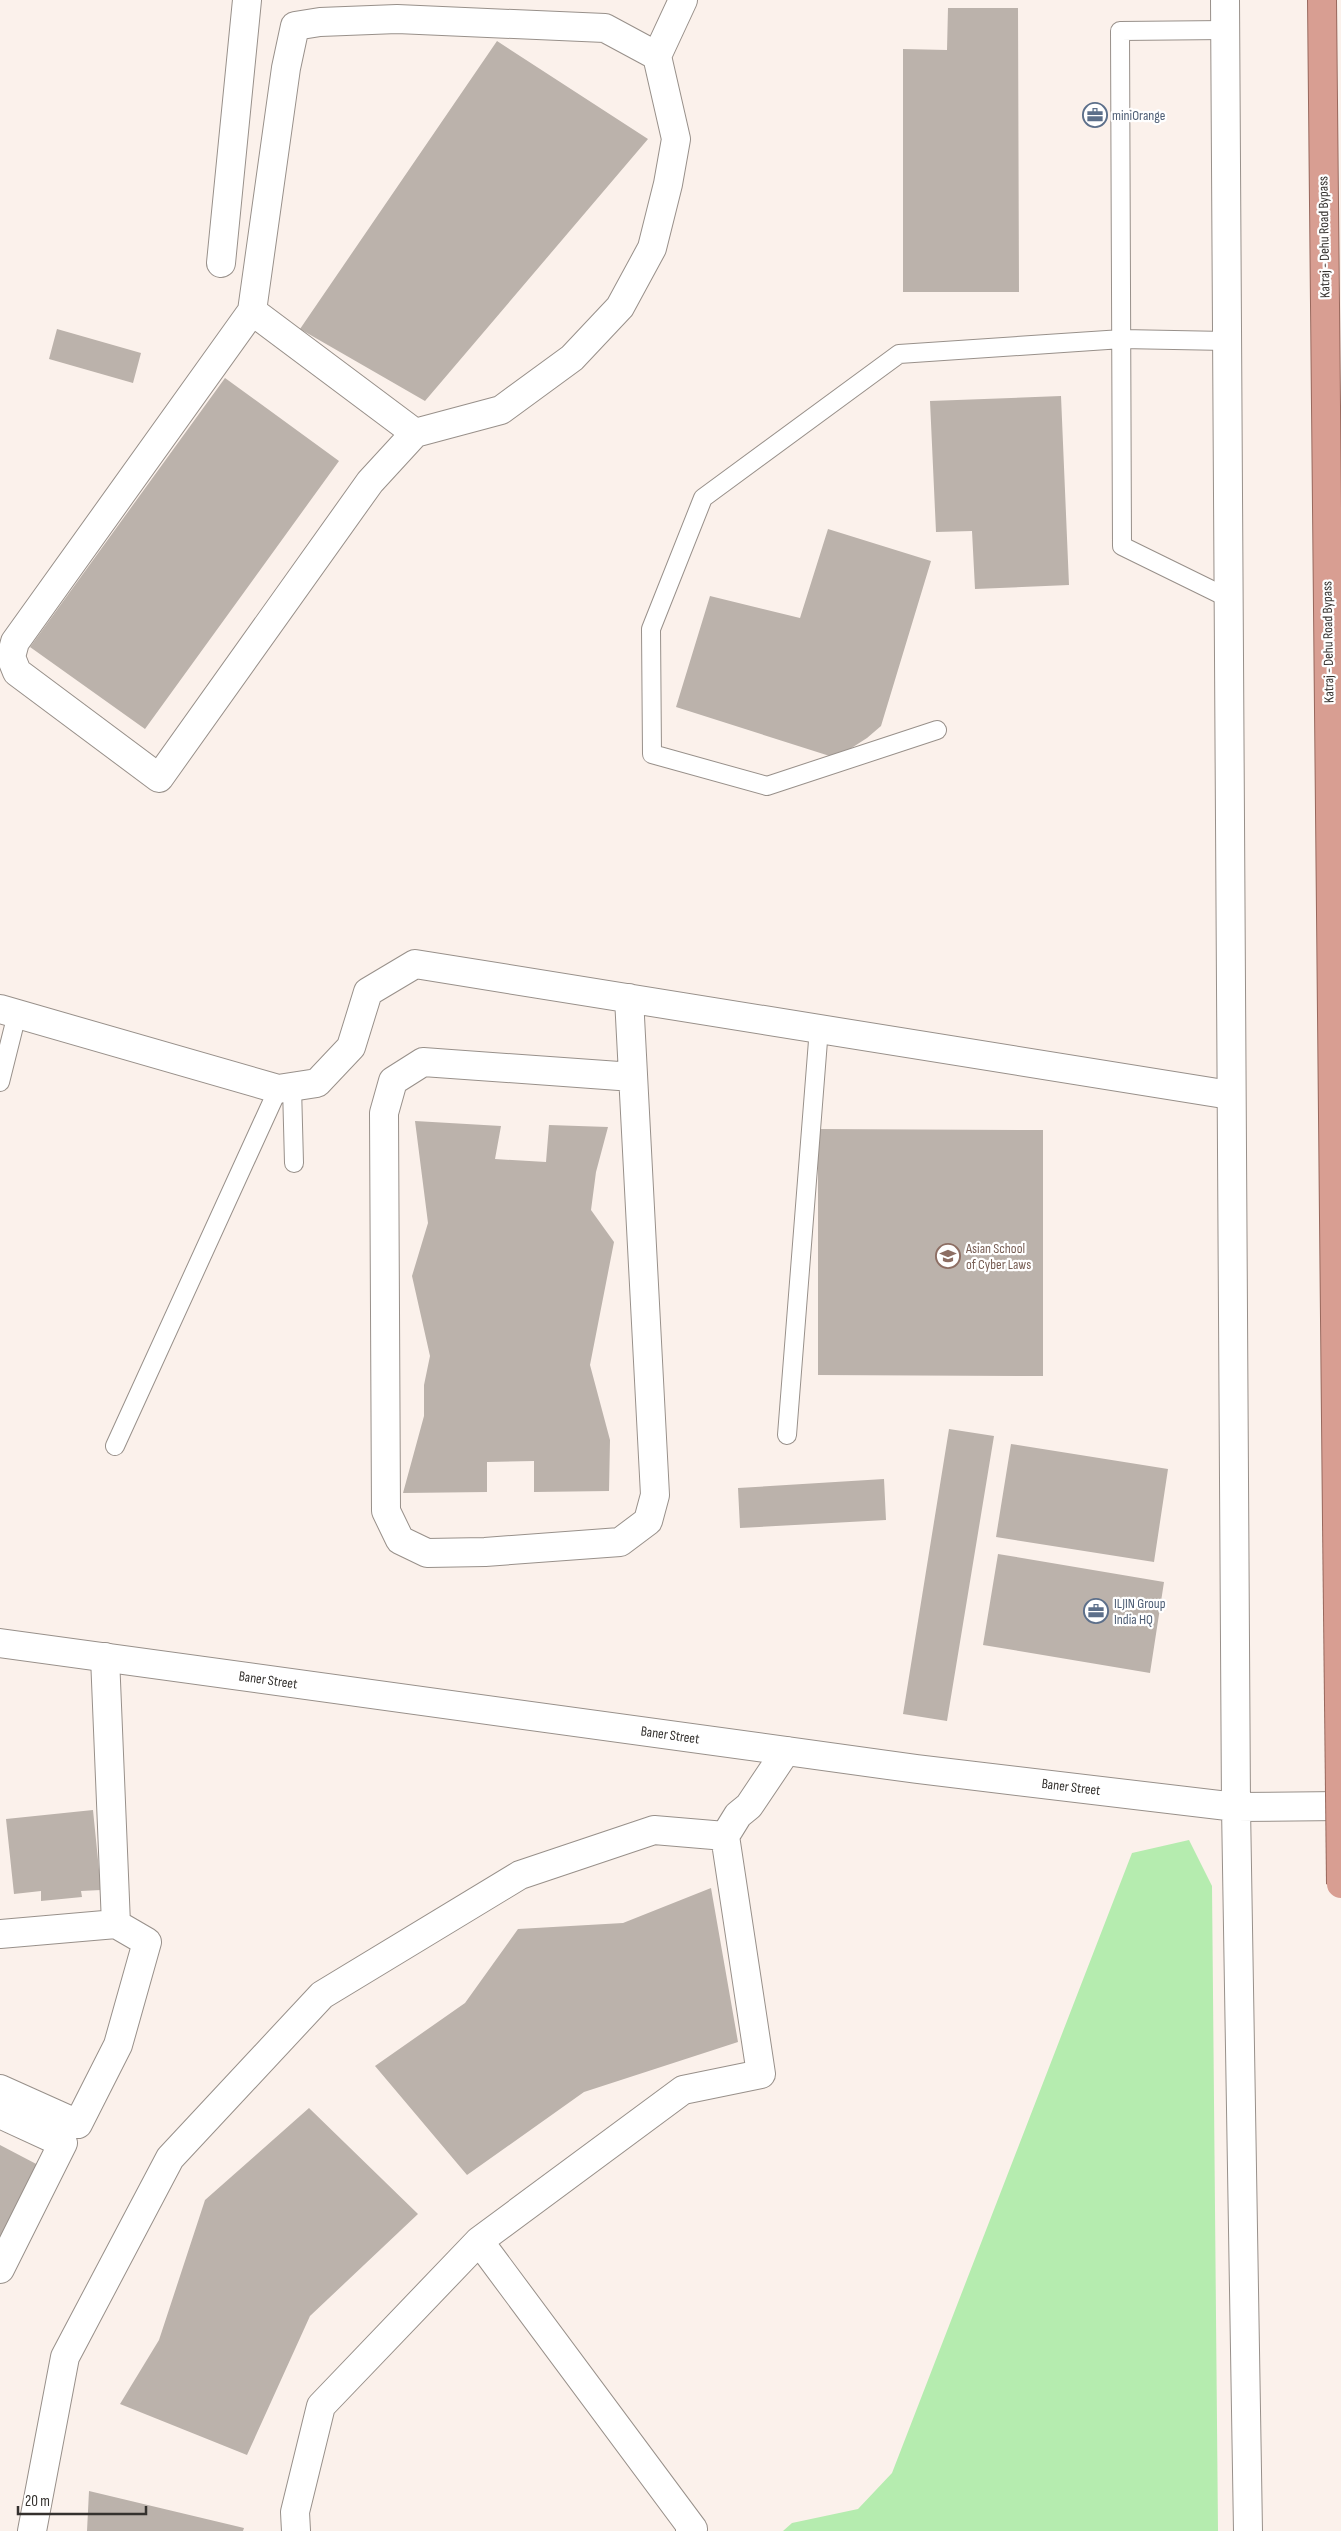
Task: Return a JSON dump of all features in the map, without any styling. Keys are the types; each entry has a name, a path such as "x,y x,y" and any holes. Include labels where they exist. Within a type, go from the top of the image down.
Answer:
{"highway":[{"name":"Katraj - Dehu Road Bypass","path":"1322,0 1341,1884"}],"street":[{"path":"221,263 247,0"},
{"path":"657,56 605,28 397,19 320,22 295,26 286,68 252,311 15,642 11,657 17,672 159,778 370,482 415,433 501,410 572,358 620,307 652,248 668,184 676,139 657,56 683,0"},
{"path":"1225,0 1230,1095 1236,1807 1248,2531"},
{"path":"252,311 415,433"},
{"path":"8,1011 285,1088 317,1083 350,1047 368,992 415,964 1230,1095"},
{"path":"629,998 655,1495 648,1521 620,1542 485,1552 427,1554 400,1540 386,1511 384,1113 393,1081 423,1062 633,1077"},
{"name":"Baner Street","path":"0,1643 786,1751 1236,1807 1341,1806"},
{"path":"106,1657 116,1924"},
{"path":"296,2531 295,2512 321,2406 479,2241 683,2090 761,2074 725,1836 738,1815 749,1806 786,1751"},
{"path":"32,2531 65,2357 170,2158 322,1995 520,1875 654,1830 725,1836"},
{"path":"0,1934 116,1924 148,1942 118,2045 78,2124 0,2089"},
{"path":"0,2114 63,2143 0,2269"},
{"path":"479,2241 693,2529 690,2531"}],"lane":[{"path":"1225,30 1120,31 1122,546 1228,598"},
{"path":"936,730 767,786 652,754 651,629 703,498 899,354 1122,339 1226,341"},
{"path":"0,1082 8,1011"},
{"path":"787,1435 819,1028"},
{"path":"285,1088 294,1163"},
{"path":"115,1446 285,1088"}],"green space":[{"path":"1189,1840 1212,1886 1218,2531 783,2531 792,2523 858,2509 892,2473 1132,1853"}],"building":[{"path":"948,8 1018,8 1019,292 903,292 903,49 947,50"},
{"path":"497,41 648,139 425,401 300,329"},
{"path":"57,329 141,353 133,383 49,359"},
{"path":"225,378 339,461 145,729 30,647"},
{"path":"1061,396 1069,585 975,589 972,531 936,532 930,401"},
{"path":"828,529 931,561 881,726 867,738 836,758 676,707 710,596 800,618"},
{"path":"415,1121 501,1126 495,1159 546,1162 549,1125 608,1127 596,1172 591,1210 614,1242 590,1365 610,1440 609,1491 534,1492 534,1461 487,1462 487,1492 403,1493 424,1416 424,1385 430,1356 412,1276 428,1223"},
{"path":"818,1129 1043,1130 1043,1376 818,1375"},
{"path":"949,1429 994,1436 947,1721 903,1714"},
{"path":"1011,1444 1168,1469 1154,1562 996,1537"},
{"path":"884,1479 886,1520 740,1528 738,1488"},
{"path":"998,1554 1164,1582 1150,1673 983,1645"},
{"path":"93,1810 101,1890 81,1891 82,1897 41,1901 41,1891 14,1894 6,1819"},
{"path":"711,1888 738,2042 584,2092 467,2175 375,2066 465,2003 518,1929 623,1923"},
{"path":"309,2108 418,2214 310,2316 247,2455 120,2404 159,2340 205,2200"},
{"path":"0,2145 42,2167 0,2246"},
{"path":"89,2491 244,2528 243,2531 87,2531"}],"place":[{"name":"miniOrange","path":"1095,115"},
{"name":"Asian School of Cyber Laws","path":"948,1256"},
{"name":"ILJIN Group India HQ","path":"1096,1611"}]}
